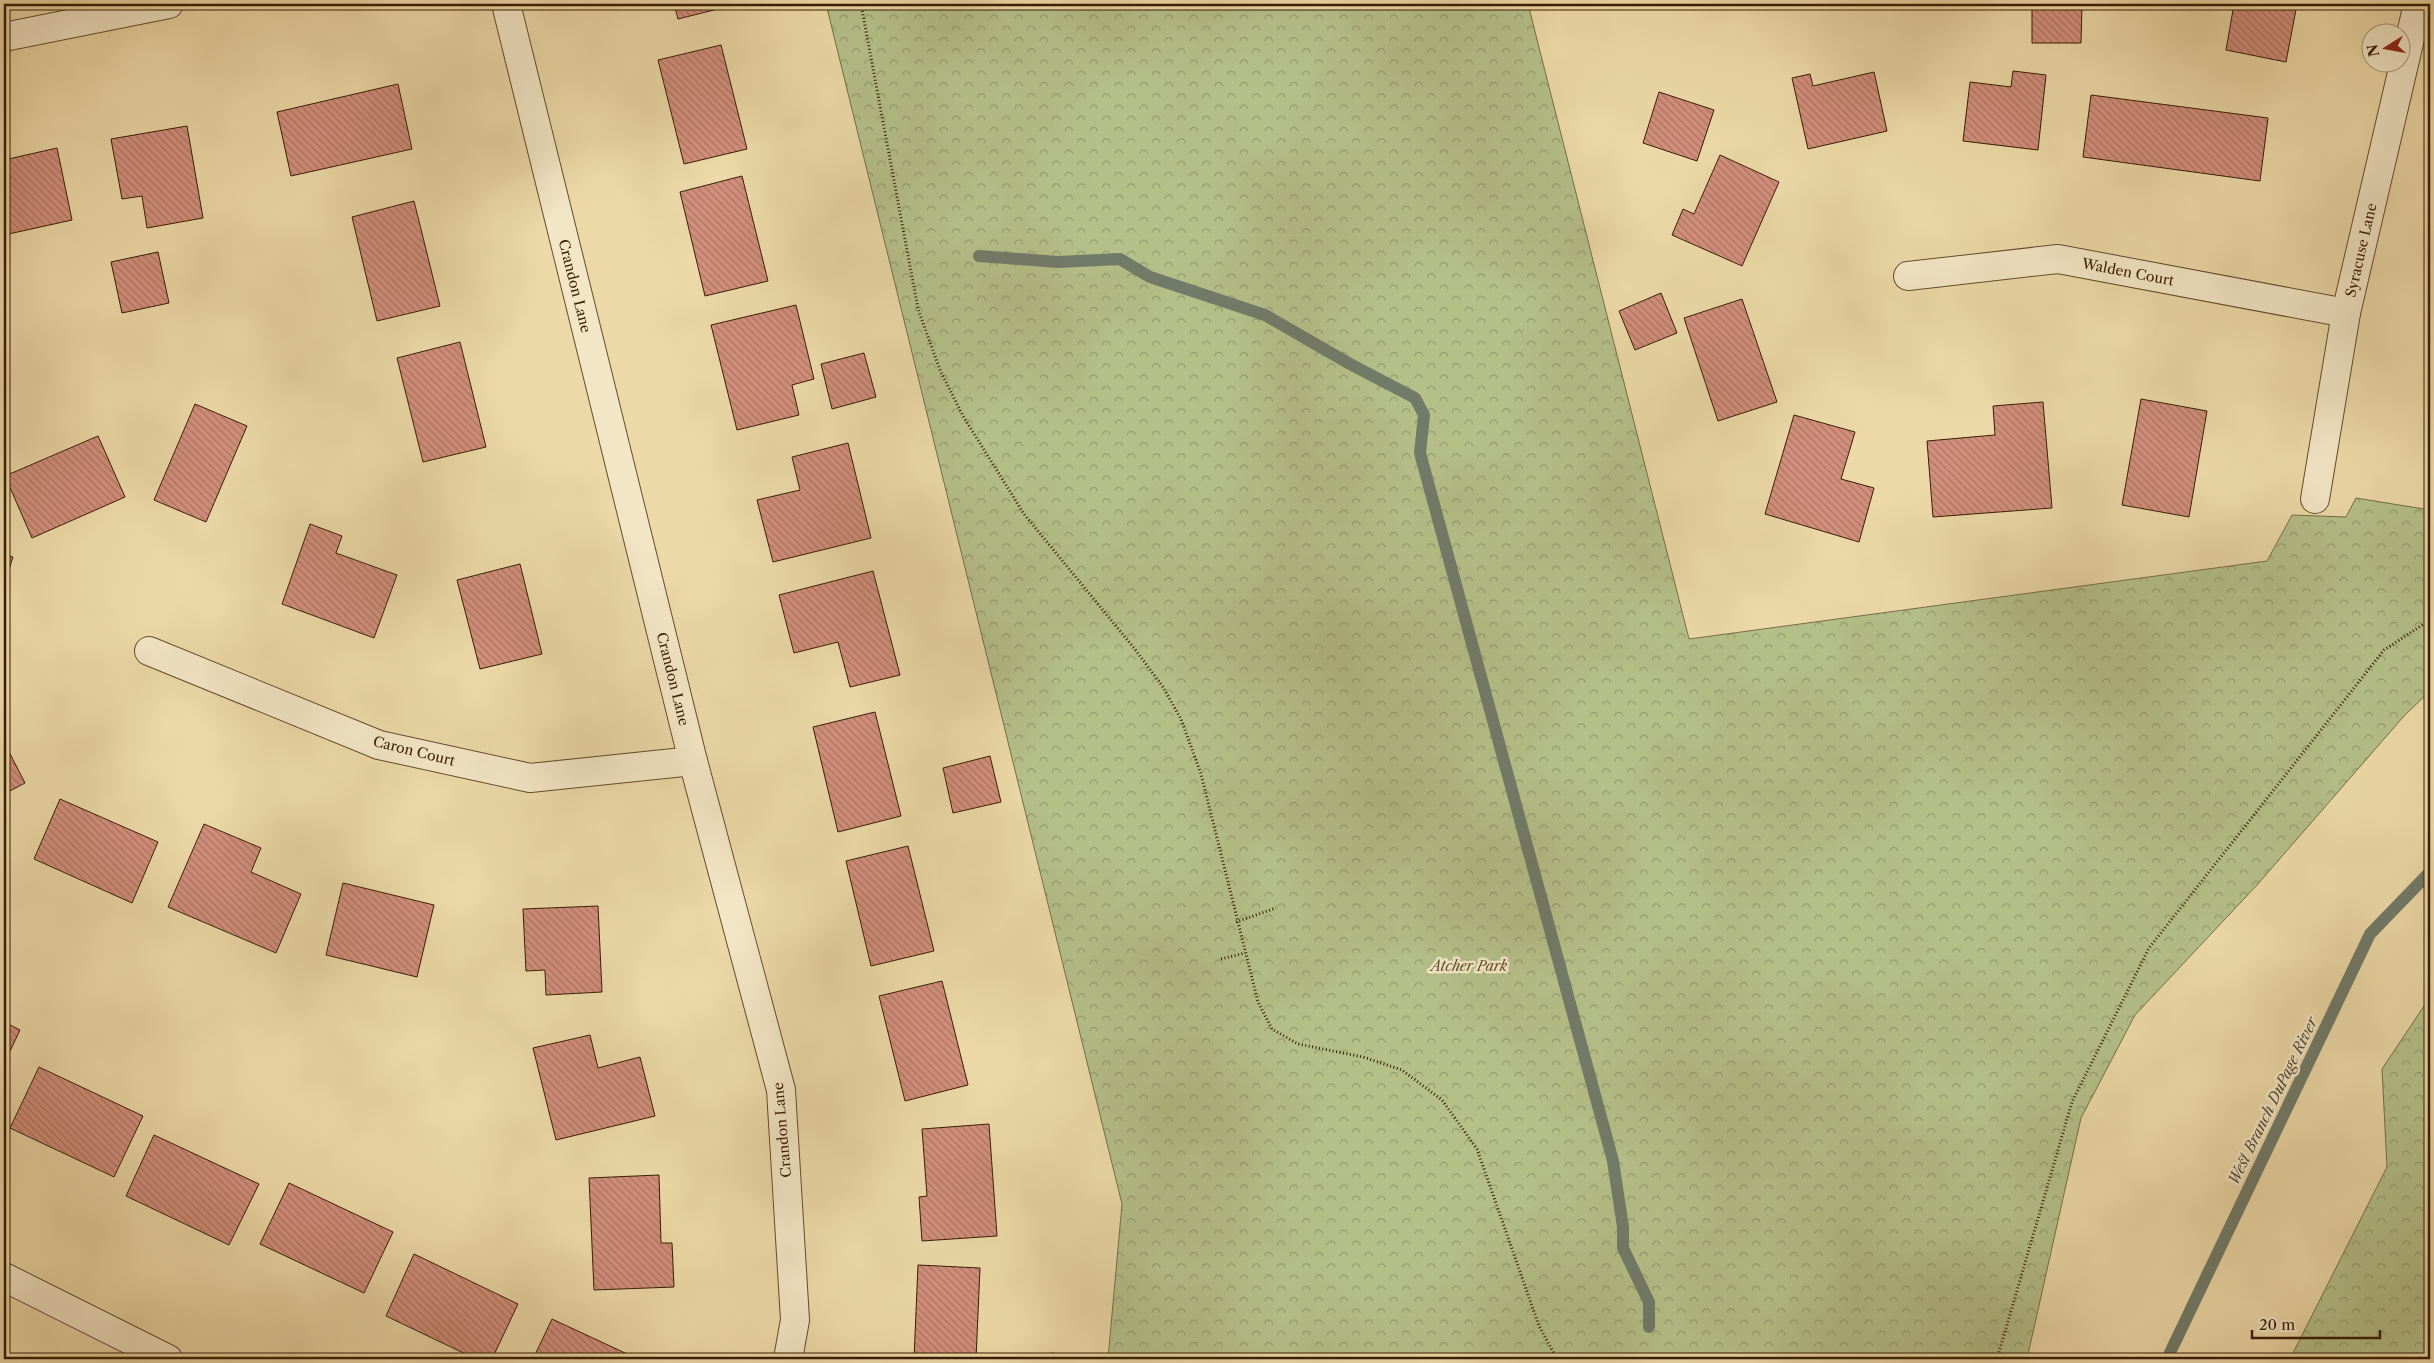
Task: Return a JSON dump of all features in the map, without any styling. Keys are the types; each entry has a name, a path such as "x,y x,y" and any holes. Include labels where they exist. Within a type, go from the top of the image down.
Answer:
{"street":[{"path":"4,37 170,4"},
{"name":"Crandon Lane","path":"506,4 693,761 781,1090 795,1320 788,1359"},
{"name":"Syracuse Lane","path":"2315,499 2346,313 2418,4"},
{"name":"Walden Court","path":"1908,276 2058,259 2346,313"},
{"name":"Caron Court","path":"149,651 379,744 530,778 693,761"},
{"path":"4,1277 168,1359"}],"path":[{"path":"861,4 918,309 940,370 963,416 1024,514 1134,648 1163,687 1181,719 1201,774 1236,922 1258,1002 1272,1029 1298,1044 1362,1057 1402,1070 1442,1100 1477,1149 1539,1326 1557,1359"},
{"path":"1997,1359 2072,1102 2149,948 2384,650 2430,620"},
{"path":"1236,922 1276,908"},
{"path":"1221,959 1245,953"}],"green space":[{"name":"Atcher Park","path":"826,4 1528,4 1689,639 2267,561 2292,515 2346,517 2356,498 2430,510 2430,691 2404,716 2257,885 2135,1015 2081,1118 2027,1359 1108,1359 1122,1204"},
{"path":"2430,997 2430,1359 2290,1359 2387,1167 2382,1069"}],"building":[{"path":"674,4 738,4 678,19"},
{"path":"2032,4 2082,4 2081,43 2032,43"},
{"path":"2234,4 2297,4 2286,62 2226,50"},
{"path":"721,45 747,149 684,164 658,60"},
{"path":"2013,71 2046,75 2038,150 1963,141 1970,82 2011,87"},
{"path":"1874,72 1887,131 1808,149 1792,78 1810,74 1813,86"},
{"path":"398,84 412,149 291,176 277,112"},
{"path":"1659,92 1714,110 1697,161 1643,143"},
{"path":"2091,95 2268,118 2260,181 2083,157"},
{"path":"187,126 203,218 147,228 142,196 122,199 111,139"},
{"path":"57,148 72,220 4,235 4,160"},
{"path":"1720,155 1779,182 1742,266 1672,235 1683,209 1694,214"},
{"path":"742,176 768,281 705,296 680,192"},
{"path":"414,201 440,306 377,321 352,217"},
{"path":"158,252 169,303 122,313 111,262"},
{"path":"1661,293 1677,333 1635,350 1619,311"},
{"path":"1742,299 1777,402 1718,421 1684,318"},
{"path":"796,305 814,379 792,385 799,415 737,430 711,325"},
{"path":"460,342 486,447 423,462 397,358"},
{"path":"864,353 876,397 832,409 821,364"},
{"path":"2141,399 2207,411 2189,517 2122,505"},
{"path":"2043,402 2052,508 1933,517 1927,441 1995,435 1993,406"},
{"path":"195,404 247,426 206,522 154,500"},
{"path":"1794,415 1855,432 1841,479 1874,488 1859,542 1765,514"},
{"path":"98,436 125,497 32,538 5,476"},
{"path":"848,443 871,538 773,562 757,500 800,490 792,457"},
{"path":"310,524 342,536 336,553 397,575 374,638 282,604"},
{"path":"4,554 13,557 4,585"},
{"path":"520,564 542,654 480,669 457,580"},
{"path":"873,571 900,675 850,687 838,642 794,653 779,595"},
{"path":"875,712 901,816 838,832 813,727"},
{"path":"4,742 25,783 4,794"},
{"path":"990,756 1001,802 953,813 943,768"},
{"path":"60,799 158,842 132,903 34,859"},
{"path":"204,824 261,848 251,872 301,894 276,953 168,907"},
{"path":"908,846 934,951 871,966 846,861"},
{"path":"343,883 434,905 417,977 326,955"},
{"path":"598,906 602,992 546,995 545,970 526,971 523,909"},
{"path":"942,981 968,1085 905,1101 879,996"},
{"path":"4,1022 20,1030 4,1064"},
{"path":"590,1035 598,1068 640,1057 655,1116 556,1140 533,1048"},
{"path":"39,1067 143,1116 114,1177 10,1128"},
{"path":"989,1124 997,1236 922,1241 919,1197 927,1196 922,1129"},
{"path":"154,1135 259,1184 229,1245 126,1196"},
{"path":"659,1175 661,1243 672,1243 674,1287 594,1290 589,1178"},
{"path":"289,1183 393,1232 364,1293 260,1244"},
{"path":"414,1254 518,1304 492,1359 476,1359 386,1316"},
{"path":"918,1265 980,1268 976,1359 914,1359"},
{"path":"552,1319 638,1359 533,1359"},
{"path":"1054,1353 1055,1359 1021,1359 1020,1357"}],"waterway":[{"path":"979,256 1058,262 1120,259 1150,277 1265,315 1350,364 1415,398 1424,415 1420,453 1613,1161 1623,1227 1623,1248 1649,1302 1649,1327"},
{"name":"West Branch DuPage River","path":"2167,1359 2370,934 2430,872"}]}
